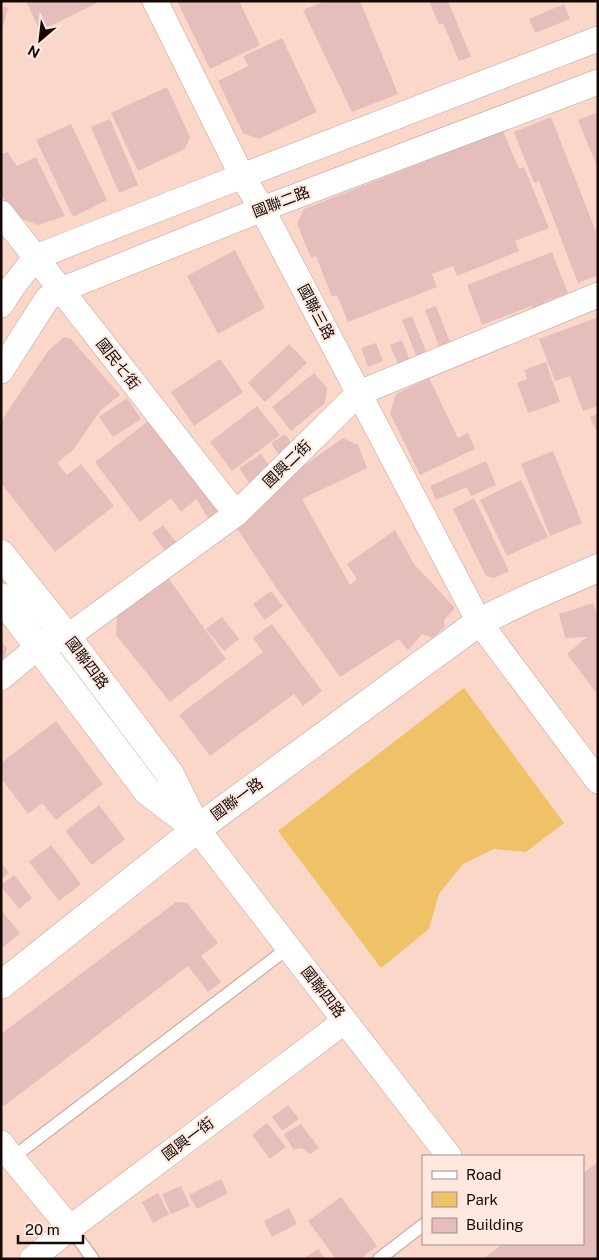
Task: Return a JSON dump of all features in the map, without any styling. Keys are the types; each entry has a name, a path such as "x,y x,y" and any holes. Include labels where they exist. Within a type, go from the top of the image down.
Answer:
{"street":[{"name":"國聯三路","path":"155,1 242,176 262,209 479,622"},
{"path":"1,305 13,286 36,258 242,176 598,39"},
{"name":"國聯二路","path":"1,371 46,299 61,290 262,209 598,82"},
{"name":"國民七街","path":"1,213 236,514"},
{"name":"國興二街","path":"1,678 39,646 67,637 236,514 359,393 598,295"},
{"name":"國聯四路","path":"1,554 67,637 170,774 197,829 448,1155"},
{"name":"國聯一路","path":"1,985 197,829 479,622 598,568"},
{"name":"國聯四路","path":"1,597 148,792 197,829"},
{"path":"479,622 598,781"},
{"name":"國興一街","path":"32,1259 70,1228 345,1021"},
{"path":"7,1151 70,1228"}],"lane":[{"path":"7,1151 288,948"},
{"path":"379,1259 422,1226"},
{"path":"70,1228 93,1259"}],"green space":[{"path":"464,688 564,823 526,852 494,849 463,864 439,894 429,929 381,968 278,831"}],"building":[{"path":"26,1 101,1 40,31"},
{"path":"177,1 239,1 260,45 210,69"},
{"path":"325,1 360,1 398,94 352,112 303,10"},
{"path":"429,1 448,1 471,57 459,61 443,23 439,25"},
{"path":"564,4 570,19 535,33 529,19"},
{"path":"1,6 8,8 2,30 1,30"},
{"path":"282,38 317,112 259,139 243,133 218,81 248,66 243,56"},
{"path":"167,87 190,137 185,149 138,171 111,113"},
{"path":"598,112 598,169 578,120"},
{"path":"551,117 598,237 598,275 578,283 539,181 534,183 514,132"},
{"path":"110,119 138,185 119,193 91,127"},
{"path":"71,124 107,200 73,217 36,140"},
{"path":"503,131 519,169 524,167 549,228 515,241 519,251 457,276 453,266 432,274 437,287 348,322 337,295 332,297 316,256 311,258 297,224 304,209"},
{"path":"7,152 17,166 36,157 65,216 38,225 17,217 1,195 1,154"},
{"path":"235,250 265,308 218,334 187,276"},
{"path":"552,252 568,293 544,302 547,307 534,312 532,306 482,325 467,285"},
{"path":"436,306 453,350 442,354 425,310"},
{"path":"412,316 428,356 418,360 402,320"},
{"path":"598,317 598,406 583,411 570,376 555,381 539,339"},
{"path":"64,337 71,339 120,395 100,411 73,450 57,463 67,475 81,464 114,506 55,552 1,483 1,421 48,351"},
{"path":"402,340 410,360 398,364 390,345"},
{"path":"376,343 383,361 368,367 361,348"},
{"path":"289,344 307,363 265,402 248,383"},
{"path":"220,359 243,392 194,426 171,392"},
{"path":"546,362 560,402 528,413 517,383 527,379 524,370"},
{"path":"314,373 327,388 325,403 291,431 272,407"},
{"path":"429,378 458,438 468,433 475,449 420,475 390,413 396,394"},
{"path":"127,398 141,419 113,437 99,417"},
{"path":"257,406 280,435 232,471 210,442"},
{"path":"598,414 598,435 590,417"},
{"path":"155,416 224,512 215,529 196,499 181,512 171,498 140,522 95,462"},
{"path":"285,434 301,457 287,467 271,443"},
{"path":"343,438 358,445 367,468 302,499 350,585 357,579 347,564 395,530 414,564 455,608 444,620 445,626 433,638 422,634 408,650 399,639 340,677 277,589 232,521 289,476"},
{"path":"553,451 582,523 550,536 521,464"},
{"path":"261,454 274,472 252,487 239,468"},
{"path":"486,461 496,485 471,496 467,487 436,500 430,486"},
{"path":"521,480 548,537 507,556 480,500"},
{"path":"474,498 509,571 494,578 486,576 453,509"},
{"path":"163,525 181,548 169,556 152,533"},
{"path":"166,575 226,659 170,702 116,635 117,613"},
{"path":"271,591 283,606 265,620 253,604"},
{"path":"593,603 598,613 598,695 567,654 587,637 565,638 559,614"},
{"path":"222,617 239,639 224,651 206,629"},
{"path":"272,624 322,691 303,706 294,694 210,756 179,715 263,652 253,638"},
{"path":"1,641 7,648 5,657 1,660"},
{"path":"56,721 103,784 56,820 42,803 28,814 1,778 1,763"},
{"path":"99,805 125,839 92,865 65,831"},
{"path":"51,845 81,884 59,901 29,862"},
{"path":"1,863 9,873 1,879"},
{"path":"14,875 32,898 19,909 1,886"},
{"path":"176,902 187,903 218,943 201,956 221,982 208,992 188,966 4,1106 1,1102 1,1034"},
{"path":"1,910 20,933 1,949"},
{"path":"288,1105 299,1119 282,1131 272,1117"},
{"path":"267,1123 286,1147 270,1159 252,1135"},
{"path":"301,1124 319,1148 310,1154 302,1148 293,1149 284,1134"},
{"path":"598,1162 598,1259 483,1259 501,1245 584,1245 584,1172"},
{"path":"221,1179 228,1193 197,1209 189,1195"},
{"path":"181,1186 190,1206 171,1214 162,1194"},
{"path":"158,1193 169,1214 153,1223 142,1202"},
{"path":"341,1197 377,1246 360,1259 336,1259 308,1221"},
{"path":"289,1208 297,1224 272,1237 264,1221"},
{"path":"318,1249 325,1259 303,1259"}]}
